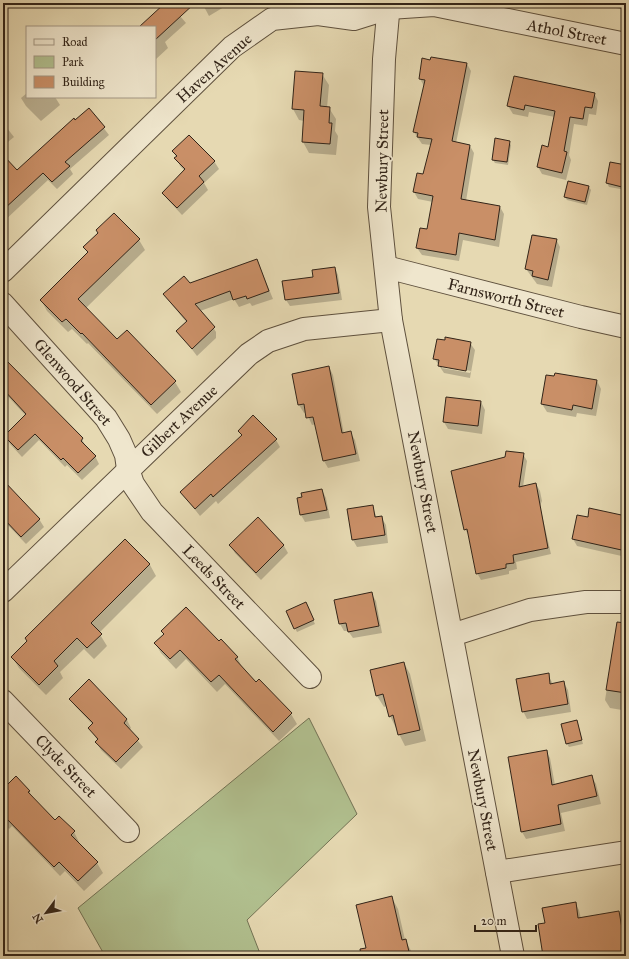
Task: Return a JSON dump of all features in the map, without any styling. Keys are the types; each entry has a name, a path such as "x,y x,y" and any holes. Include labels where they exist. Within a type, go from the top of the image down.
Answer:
{"street":[{"name":"Athol Street","path":"389,6 434,5 626,44"},
{"name":"Newbury Street","path":"389,6 384,59 379,207 391,320 513,956"},
{"name":"Haven Avenue","path":"3,271 232,47 272,18 318,14 354,19 389,6"},
{"name":"Farnsworth Street","path":"386,267 581,317 626,327"},
{"name":"Glenwood Street","path":"3,304 106,418 119,439 126,455 128,470"},
{"name":"Gilbert Avenue","path":"3,591 249,354 268,341 304,329 391,320"},
{"name":"Leeds Street","path":"128,470 133,484 152,512 310,677"},
{"path":"452,635 530,610 586,602 626,602"},
{"name":"Clyde Street","path":"3,701 128,831"},
{"path":"497,872 626,852"}],"green space":[{"path":"309,718 357,814 247,920 261,956 105,956 78,908"}],"building":[{"path":"165,3 195,3 156,39 156,26 140,26"},
{"path":"431,57 467,63 452,141 470,145 461,199 500,206 495,240 459,233 456,255 416,248 420,228 427,229 433,196 413,192 417,173 423,174 432,139 417,137 418,133 413,132 425,80 419,79 422,58 430,60"},
{"path":"295,71 323,73 320,106 330,107 329,123 332,123 330,144 302,142 304,110 292,109"},
{"path":"514,76 595,93 592,108 585,107 583,119 570,117 564,151 567,152 562,173 537,167 542,145 548,147 555,111 525,105 524,110 507,106"},
{"path":"89,108 105,127 65,162 70,166 52,182 43,173 3,210 3,155 17,170 74,118 75,120"},
{"path":"189,135 215,161 199,176 204,182 177,208 162,193 185,169 174,158 177,156 172,151"},
{"path":"495,138 510,141 507,162 492,160"},
{"path":"610,162 626,165 626,188 606,183"},
{"path":"568,181 589,186 585,202 564,197"},
{"path":"114,213 140,239 78,299 117,339 127,330 176,381 151,405 82,333 81,334 66,319 62,322 40,300 88,252 83,247 98,233 96,230"},
{"path":"532,235 557,239 548,280 532,276 533,271 525,269"},
{"path":"257,259 269,291 247,299 246,296 233,300 230,291 195,304 215,327 192,349 176,331 187,321 163,294 184,276 190,283"},
{"path":"335,267 339,293 285,300 282,281 313,277 312,270"},
{"path":"445,337 471,342 466,371 438,366 439,360 433,359 437,339 445,340"},
{"path":"3,357 83,438 81,441 96,456 78,473 63,458 61,460 35,434 18,450 4,436 26,414 3,389"},
{"path":"329,366 342,433 351,431 356,454 323,461 313,417 306,418 304,404 298,405 292,374"},
{"path":"555,373 597,380 592,409 573,405 572,410 541,404 546,375 554,376"},
{"path":"446,397 481,401 478,426 443,422"},
{"path":"253,415 277,439 213,497 211,494 195,509 180,492 242,435 238,431"},
{"path":"506,451 524,453 519,487 536,483 548,548 513,555 514,563 506,564 506,568 476,574 467,529 464,530 451,471 505,457"},
{"path":"3,480 40,519 21,537 3,518"},
{"path":"322,489 327,510 300,515 297,498 302,497 301,493"},
{"path":"373,505 375,517 382,516 385,535 352,540 347,509"},
{"path":"589,508 626,516 626,551 572,539 577,515 588,517"},
{"path":"258,517 284,545 256,573 229,545"},
{"path":"125,539 150,564 91,623 102,634 87,648 77,638 54,661 58,666 39,685 11,657 27,641 25,638"},
{"path":"372,592 379,626 348,632 346,623 339,624 334,600"},
{"path":"306,602 314,620 294,629 286,611"},
{"path":"186,607 219,641 221,639 238,657 235,659 256,682 259,679 292,713 273,732 219,675 211,682 180,650 170,659 154,643 164,634 161,631"},
{"path":"617,622 626,623 626,693 606,690"},
{"path":"404,662 420,730 398,735 393,715 389,717 383,694 376,696 370,670"},
{"path":"549,673 550,684 564,681 568,704 522,712 516,679"},
{"path":"89,679 127,719 124,723 139,739 116,762 95,742 98,739 88,728 93,723 69,699"},
{"path":"577,720 582,740 566,744 561,724"},
{"path":"547,750 552,785 592,775 597,796 558,805 561,824 521,832 508,757"},
{"path":"16,776 30,791 28,792 55,820 59,816 75,831 71,835 98,862 78,881 59,862 54,867 3,815 3,789"},
{"path":"392,896 402,940 406,939 410,956 361,956 360,949 366,948 356,905"},
{"path":"576,902 578,918 619,911 626,952 587,956 543,956 538,924 545,923 542,908"}]}
